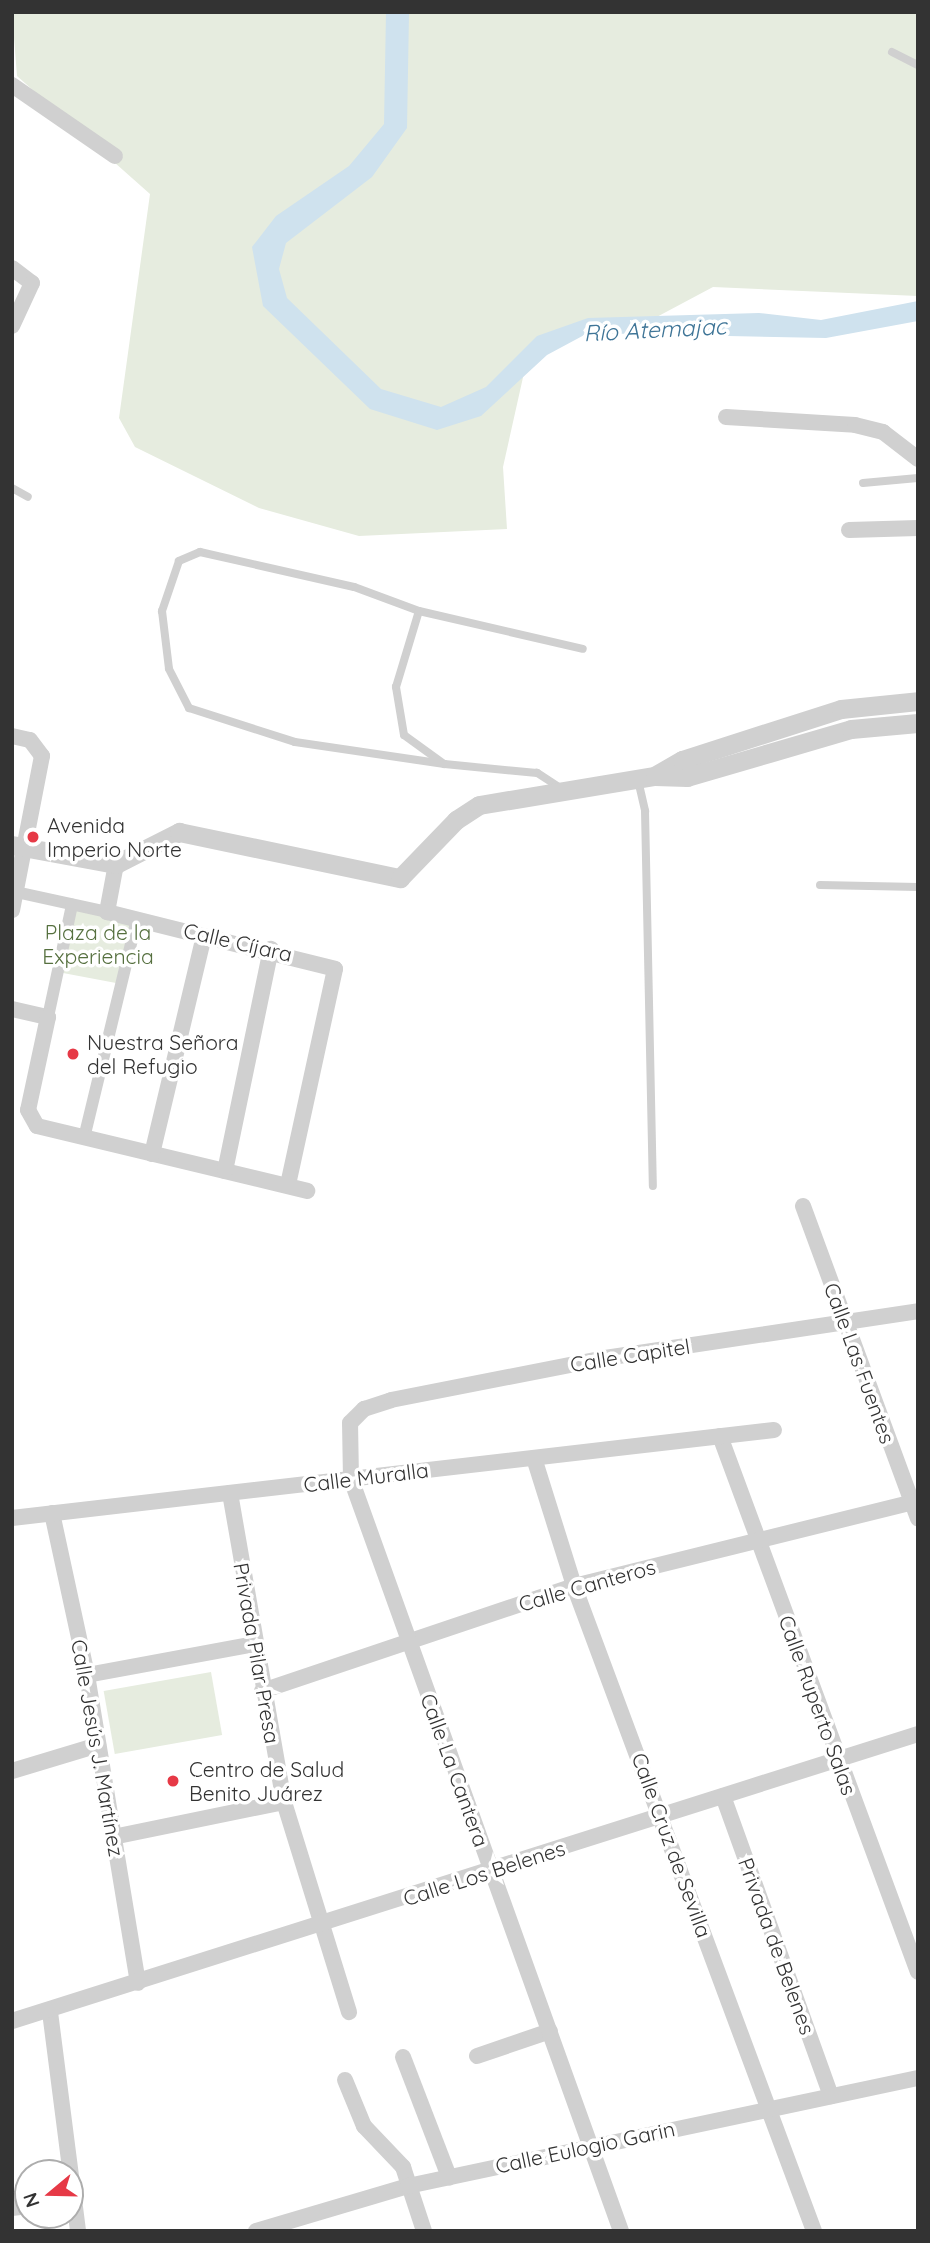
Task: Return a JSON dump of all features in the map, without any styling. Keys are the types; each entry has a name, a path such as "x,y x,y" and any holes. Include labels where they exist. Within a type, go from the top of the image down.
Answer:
{"street":[{"path":"12,85 115,156"},
{"path":"12,268 32,283 12,326"},
{"path":"726,416 855,425 883,432 918,459"},
{"path":"849,530 918,528"},
{"path":"647,778 682,760 841,709 918,701"},
{"path":"19,847 116,864 179,832 400,878 467,811 562,789 647,778 687,777 851,729 918,723"},
{"path":"12,736 38,746 19,847 12,910"},
{"path":"107,912 116,864"},
{"name":"Calle Cíjara","path":"16,892 271,949 335,969 288,1185"},
{"path":"72,905 29,1121 84,1139 307,1191"},
{"path":"84,1139 137,919"},
{"path":"152,1154 204,936"},
{"path":"225,1171 271,949"},
{"path":"12,1009 48,1017"},
{"name":"Calle Las Fuentes","path":"803,1206 914,1501 918,1519"},
{"name":"Calle Capitel","path":"350,1423 363,1409 391,1400 605,1358 918,1311"},
{"name":"Calle La Cantera","path":"350,1423 351,1479 621,2231"},
{"name":"Calle Muralla","path":"12,1518 774,1430"},
{"name":"Calle Ruperto Salas","path":"720,1436 837,1759 918,1972"},
{"name":"Calle Cruz de Sevilla","path":"534,1458 574,1586 662,1816 814,2231"},
{"name":"Privada Pilar Presa","path":"230,1493 262,1691 284,1802 349,2012"},
{"name":"Calle Canteros","path":"262,1691 574,1586 914,1501"},
{"name":"Calle Jesús J. Martínez","path":"52,1513 87,1675 138,1983"},
{"path":"87,1675 254,1644"},
{"name":"Calle Los Belenes","path":"12,2021 50,2012 918,1734"},
{"path":"12,1771 98,1745"},
{"name":"Privada de Belenes","path":"723,1796 831,2096"},
{"path":"113,1837 284,1802"},
{"path":"50,2012 67,2159"},
{"path":"477,2056 550,2031"},
{"path":"403,2057 449,2177"},
{"name":"Calle Eulogio Garin","path":"256,2231 408,2186 769,2107 918,2078"},
{"path":"345,2080 364,2126 393,2152 424,2231"}],"lane":[{"path":"892,52 918,65"},
{"path":"863,483 918,478"},
{"path":"12,488 28,497"},
{"path":"562,789 537,773 444,764 295,742 188,708 169,669 162,611 179,561 200,552 354,586 419,611 583,649"},
{"path":"419,611 396,687 396,711 404,735 444,764"},
{"path":"647,778 645,811 653,1186"},
{"path":"820,885 918,887"}],"green space":[{"path":"12,12 918,12 918,296 713,287 636,328 571,335 528,355 503,467 507,529 359,536 259,508 135,447 119,418 150,194 17,76"},
{"name":"Plaza de la Experiencia","path":"75,908 136,922 116,983 63,973"},
{"path":"211,1672 222,1735 115,1754 104,1691"}],"water":[{"name":"Río Atemajac","path":"386,12 409,14 407,128 372,177 286,243 279,269 287,298 381,389 441,407 486,387 537,336 588,318 759,313 821,320 918,301 918,321 826,338 588,333 547,355 481,416 437,430 370,409 263,306 252,247 276,216 349,166 384,124"}],"place":[{"name":"Avenida Imperio Norte","path":"33,837"},
{"name":"Nuestra Señora del Refugio","path":"73,1054"},
{"name":"Centro de Salud Benito Juárez","path":"173,1781"}]}
